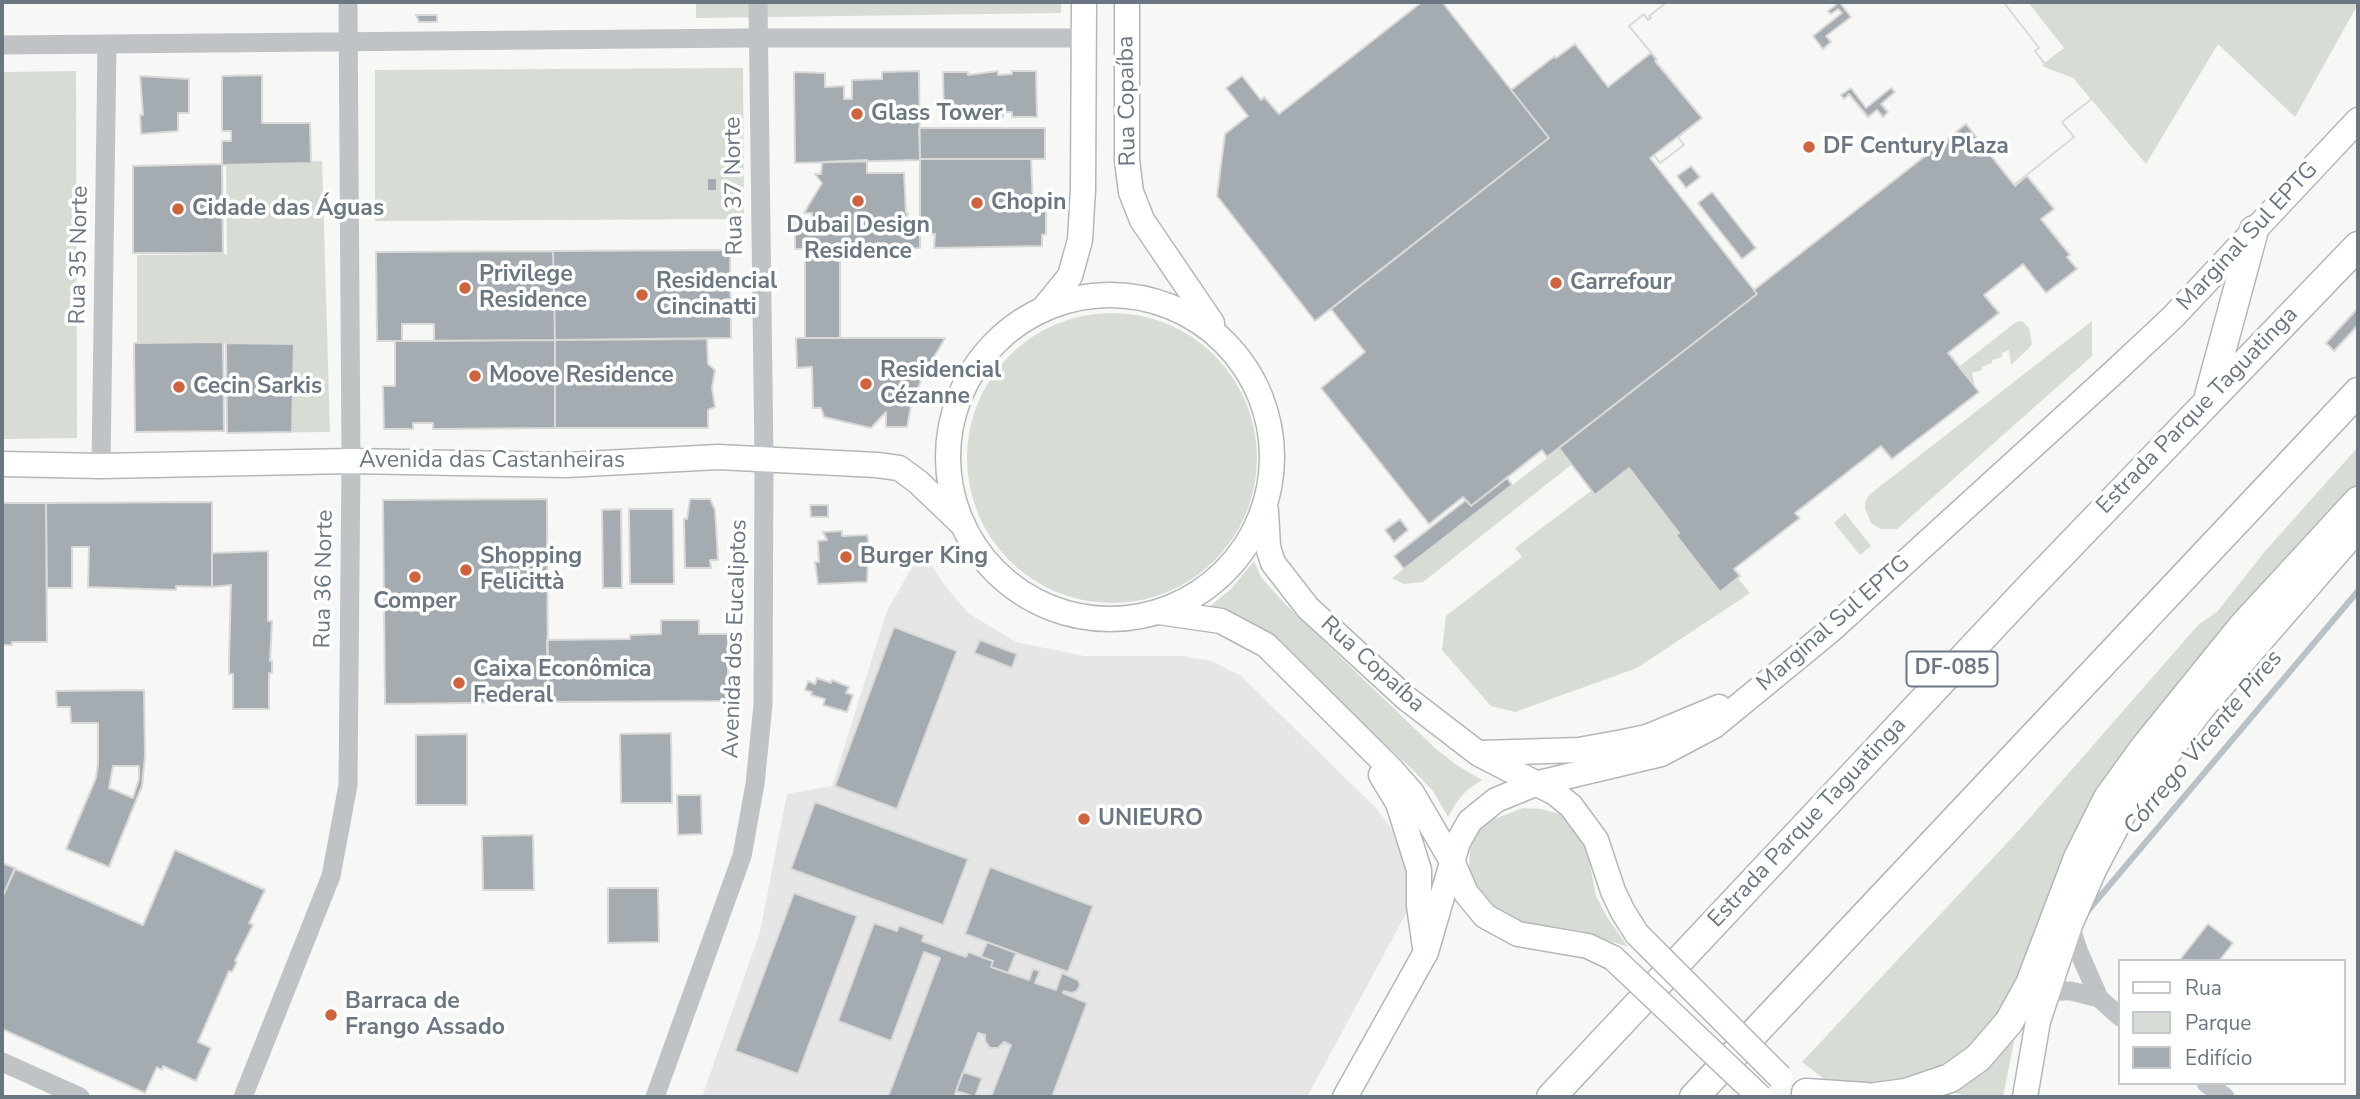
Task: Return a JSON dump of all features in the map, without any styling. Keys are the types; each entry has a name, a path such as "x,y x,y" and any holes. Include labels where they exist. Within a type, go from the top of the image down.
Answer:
{"highway":[{"path":"2208,400 2254,230"},
{"name":"Estrada Parque Taguatinga","path":"1551,1097 2208,400 2358,246"},
{"path":"1694,1097 2358,392"},
{"path":"2260,496 2358,421"},
{"path":"1876,1097 1906,1093 1950,1078 1978,1058 2009,1022 2030,984 2078,858 2108,798 2145,747 2242,626 2358,501"},
{"path":"1811,1095 1867,1097"}],"main road":[{"name":"Rua Copaíba","path":"1044,308 1070,276 1080,240 1083,189 1084,2"},
{"name":"Rua Copaíba","path":"1127,2 1127,160 1131,192 1142,220 1168,261 1225,340"},
{"name":"Marginal Sul EPTG","path":"1345,1097 1426,952 1458,842 1470,821 1496,800 1535,784 1661,754 1714,726 1831,630 2173,317 2358,120"},
{"path":"1091,295 1140,296 1186,312 1225,340 1252,375 1268,416 1273,460 1266,503 1250,540 1226,571 1195,596 1159,612 1102,620 1067,614 1033,601 1003,580 979,554 961,524 948,475 951,424 955,412 969,376 1001,336 1044,308 1091,295"},
{"name":"Avenida das Castanheiras","path":"2,464 101,466 351,461 566,465 718,457 865,464 899,468 918,482 961,524"},
{"name":"Rua Copaíba","path":"1266,503 1268,547 1273,563 1308,608 1406,698 1479,754 1555,793 1571,806 1596,840 1613,891 1637,934 1780,1077 1811,1095"},
{"path":"2025,1097 2038,1021 2070,925 2094,870 2124,813 2201,710 2358,530"},
{"path":"1159,612 1221,621 1265,645 1412,793 1453,863 1466,893 1485,916 1518,934 1588,946 1613,958 1760,1097"},
{"path":"1479,754 1579,750 1647,737 1761,688"},
{"path":"1357,736 1398,803 1408,830 1419,870 1419,906 1426,952"}],"street":[{"name":"Rua 36 Norte","path":"243,1097 331,876 348,785 351,461 348,2"},
{"name":"Rua 37 Norte","path":"758,2 764,460"},
{"path":"2,46 757,38 1083,38"},
{"name":"Rua 35 Norte","path":"101,466 107,45"},
{"name":"Avenida dos Eucaliptos","path":"655,1097 742,856 754,790 763,705 764,460"},
{"path":"2070,925 2099,998 2118,1015"},
{"path":"2048,991 2071,991 2099,998"},
{"path":"2,1062 80,1097"},
{"path":"2209,1085 2225,1097"}],"shaded area":[{"name":"UNIEURO","path":"922,550 943,583 968,613 1016,642 1084,656 1182,656 1211,661 1241,676 1375,807 1394,832 1408,870 1408,910 1307,1097 702,1097 760,932 787,794 832,786 887,611"}],"green space":[{"path":"696,2 1061,2 1061,13 696,18"},
{"path":"2028,2 2358,4 2295,117 2218,44 2146,164 2073,78 2042,66 2064,48"},
{"path":"743,68 744,219 375,221 375,70"},
{"path":"76,71 77,438 2,439 2,72"},
{"path":"226,156 231,163 322,161 330,432 227,433 226,343 137,344 137,255 227,254"},
{"path":"1126,313 1154,319 1181,330 1215,355 1233,377 1246,402 1255,430 1255,486 1246,514 1233,539 1215,561 1193,579 1168,592 1140,601 1098,603 1070,597 1043,586 1009,561 991,539 978,514 969,486 967,444 973,416 984,389 1009,355 1031,337 1056,324 1084,315"},
{"path":"2022,321 2029,328 2032,344 2011,365 2009,350 2002,353 2002,357 1982,367 1982,370 1972,373 1975,387 1943,353 1948,351 1960,366 2016,322"},
{"path":"2092,321 2092,356 1897,529 1881,529 1871,523 1865,508 1869,495"},
{"path":"1563,446 1576,461 1423,582 1404,584 1392,578"},
{"path":"1630,447 1750,593 1637,668 1515,712 1491,706 1442,650 1446,616 1522,557 1515,548 1595,488"},
{"path":"2358,447 2358,487 2279,568 2002,1019 1943,1071 1867,1089 1827,1081 1802,1062 2020,829 2199,624 2217,612 2266,550"},
{"path":"1845,513 1871,546 1860,555 1834,523"},
{"path":"1254,561 1261,577 1285,604 1436,749 1482,780 1467,790 1448,817 1433,791 1414,771 1262,631 1230,612 1209,607 1231,589"},
{"path":"1523,808 1560,814 1580,830 1587,849 1596,896 1628,947 1578,930 1513,922 1486,904 1469,869 1470,848 1477,832 1489,821"},
{"path":"2016,1031 2003,1097 1970,1097 1941,1089"}],"building":[{"path":"1422,2 1442,2 1549,138 1315,321 1217,196 1225,134 1248,116 1226,88 1242,76 1261,100 1264,97 1279,114"},
{"name":"DF Century Plaza","path":"1667,2 1833,2 1836,5 1828,11 1831,14 1838,9 1842,13 1813,36 1823,49 1831,42 1826,36 1851,17 1839,2 2007,2 2005,4 2039,48 2035,51 2045,64 2060,52 2093,98 2062,122 2074,137 2014,185 1966,124 1754,290 1650,158 1654,155 1660,163 1684,145 1678,137 1702,118 1629,26 1644,14 1648,20 1651,18 1649,16","holes":["1851,88 1866,108 1891,88 1895,92 1881,104 1888,112 1883,117 1877,110 1868,117 1849,94 1844,99 1841,95","1691,166 1700,177 1686,188 1677,176","1712,192 1756,248 1742,259 1698,203"]},
{"name":"DF Century Plaza","path":"1667,2 2007,2 2005,4 2039,48 2035,51 2045,64 2060,52 2093,98 2062,122 2074,137 2014,185 1966,124 1754,290 1650,158 1654,155 1660,163 1684,145 1678,137 1702,118 1629,26 1644,14 1648,20 1651,18 1649,16"},
{"path":"416,15 437,15 437,22 419,22"},
{"name":"Carrefour","path":"1575,44 1608,87 1651,53 1702,118 1650,158 1757,294 1547,457 1542,450 1471,506 1463,497 1429,524 1321,388 1365,352 1331,309 1549,138 1511,90"},
{"name":"Glass Tower","path":"919,71 920,160 795,163 794,72 825,73 825,87 844,86 844,99 852,99 852,80 882,79 882,72"},
{"path":"998,71 998,75 1012,74 1012,71 1036,71 1037,117 1012,117 1012,112 1003,112 1003,117 978,117 978,112 968,112 968,117 944,117 943,72 968,72 968,75"},
{"path":"262,75 262,123 310,123 311,163 222,165 222,141 231,141 231,131 222,131 222,76"},
{"path":"140,76 189,79 189,113 178,113 178,131 141,134 140,115 143,115"},
{"path":"1966,124 2015,186 2027,176 2054,209 2041,219 2070,255 2067,257 2077,269 2046,293 2023,264 1984,295 1999,313 1948,353 1979,392 1892,459 1881,446 1795,513 1800,518 1734,569 1740,576 1720,592 1629,468 1595,495 1559,448 1757,294 1754,290"},
{"path":"919,128 1045,128 1045,159 920,159"},
{"name":"Chopin","path":"920,159 1031,159 1033,203 1046,202 1046,234 1042,235 1042,246 934,248 935,234 920,234"},
{"name":"Dubai Design Residence","path":"867,160 867,173 904,173 908,216 903,216 903,219 920,219 920,248 795,249 795,219 812,219 812,213 804,213 822,183 815,174 821,174 822,162"},
{"name":"Cidade das Águas","path":"222,164 223,253 133,253 133,166"},
{"path":"707,178 717,178 717,191 707,191"},
{"path":"805,249 840,249 840,338 805,338"},
{"name":"Residencial Cincinatti","path":"730,250 731,338 555,340 553,251"},
{"name":"Privilege Residence","path":"553,251 555,340 434,341 434,324 402,324 402,341 377,341 376,252"},
{"path":"2358,308 2358,325 2334,351 2326,343"},
{"name":"Residencial Cézanne","path":"796,338 945,338 922,378 911,406 907,427 886,427 886,412 871,428 824,417 821,408 813,408 812,367 797,368"},
{"path":"707,339 708,364 715,370 712,388 715,407 708,410 708,428 555,428 555,340"},
{"name":"Moove Residence","path":"555,340 555,428 433,429 433,423 413,423 413,429 384,429 383,386 395,386 395,341"},
{"name":"Cecin Sarkis","path":"223,342 224,431 135,432 134,343"},
{"path":"226,343 294,344 292,432 227,433"},
{"path":"1507,478 1512,485 1404,569 1394,556 1466,500 1471,506"},
{"name":"Shopping Felicittà","path":"547,499 548,702 385,704 383,500"},
{"path":"690,499 710,499 715,510 718,560 710,560 711,568 685,568 684,519 687,519"},
{"path":"212,502 212,587 176,586 176,590 88,587 89,547 72,547 72,588 47,588 46,503"},
{"path":"2,503 46,503 47,642 12,642 12,645 2,645"},
{"path":"810,505 828,505 828,517 811,517"},
{"path":"621,509 622,588 603,588 602,510"},
{"path":"629,509 673,509 674,584 630,584"},
{"path":"1400,519 1408,530 1394,542 1385,530"},
{"name":"Burger King","path":"842,531 842,536 867,535 869,553 873,552 873,564 868,564 867,582 818,584 815,562 819,562 818,541 827,540 823,532"},
{"path":"268,551 268,621 272,621 269,709 233,709 233,674 229,674 231,585 212,587 212,553"},
{"name":"Shopping Felicittà","path":"661,620 699,620 699,634 728,634 728,701 548,702 547,640 630,639 630,635 661,634"},
{"path":"894,627 957,651 897,809 835,786"},
{"path":"980,640 1017,654 1012,668 974,653"},
{"path":"817,678 831,683 832,680 849,687 846,693 853,695 847,712 823,705 825,699 805,690 808,681 815,684"},
{"path":"144,690 145,756 142,786 109,867 66,849 96,778 98,723 71,723 70,707 57,707 56,691","holes":["113,766 139,766 139,779 133,798 109,788"]},
{"path":"671,733 672,803 621,803 620,734"},
{"path":"467,734 467,805 416,805 416,735"},
{"path":"677,795 701,795 702,834 678,835"},
{"path":"815,802 968,859 943,925 791,869"},
{"path":"533,835 534,890 483,890 482,836"},
{"path":"175,850 265,890 249,923 253,925 235,961 237,962 232,972 229,971 198,1042 211,1048 196,1081 163,1066 162,1070 157,1067 145,1093 2,1029 2,898 15,869 143,925"},
{"path":"2,863 15,868 2,898"},
{"path":"990,867 1093,906 1068,972 965,934"},
{"path":"608,888 658,888 659,942 608,943"},
{"path":"794,893 857,916 798,1074 735,1051"},
{"path":"874,923 897,931 901,926 924,935 922,941 966,957 968,952 993,961 991,967 1029,980 1033,969 1040,971 1035,983 1056,990 1062,973 1078,980 1080,985 1077,991 1063,993 1087,1003 1052,1097 991,1097 1011,1045 1004,1042 998,1048 990,1048 985,1041 985,1035 978,1033 954,1097 888,1097 940,958 924,952 891,1041 838,1021"},
{"path":"2208,924 2233,943 2221,959 2181,959"},
{"path":"987,942 1016,953 1008,973 991,967 993,961 981,957"},
{"path":"963,1072 982,1078 975,1097 956,1091"}],"waterway":[{"name":"Córrego Vicente Pires","path":"2086,913 2358,591"}],"place":[{"name":"Glass Tower","path":"857,114"},
{"name":"DF Century Plaza","path":"1809,147"},
{"name":"Dubai Design Residence","path":"858,201"},
{"name":"Chopin","path":"977,203"},
{"name":"Cidade das Águas","path":"178,209"},
{"name":"Carrefour","path":"1556,283"},
{"name":"Privilege Residence","path":"465,288"},
{"name":"Residencial Cincinatti","path":"642,295"},
{"name":"Moove Residence","path":"475,376"},
{"name":"Residencial Cézanne","path":"866,384"},
{"name":"Cecin Sarkis","path":"179,387"},
{"name":"Burger King","path":"846,557"},
{"name":"Shopping Felicittà","path":"466,570"},
{"name":"Comper","path":"415,577"},
{"name":"Caixa Econômica Federal","path":"459,683"},
{"name":"UNIEURO","path":"1084,819"},
{"name":"Barraca de Frango Assado","path":"331,1015"}]}
